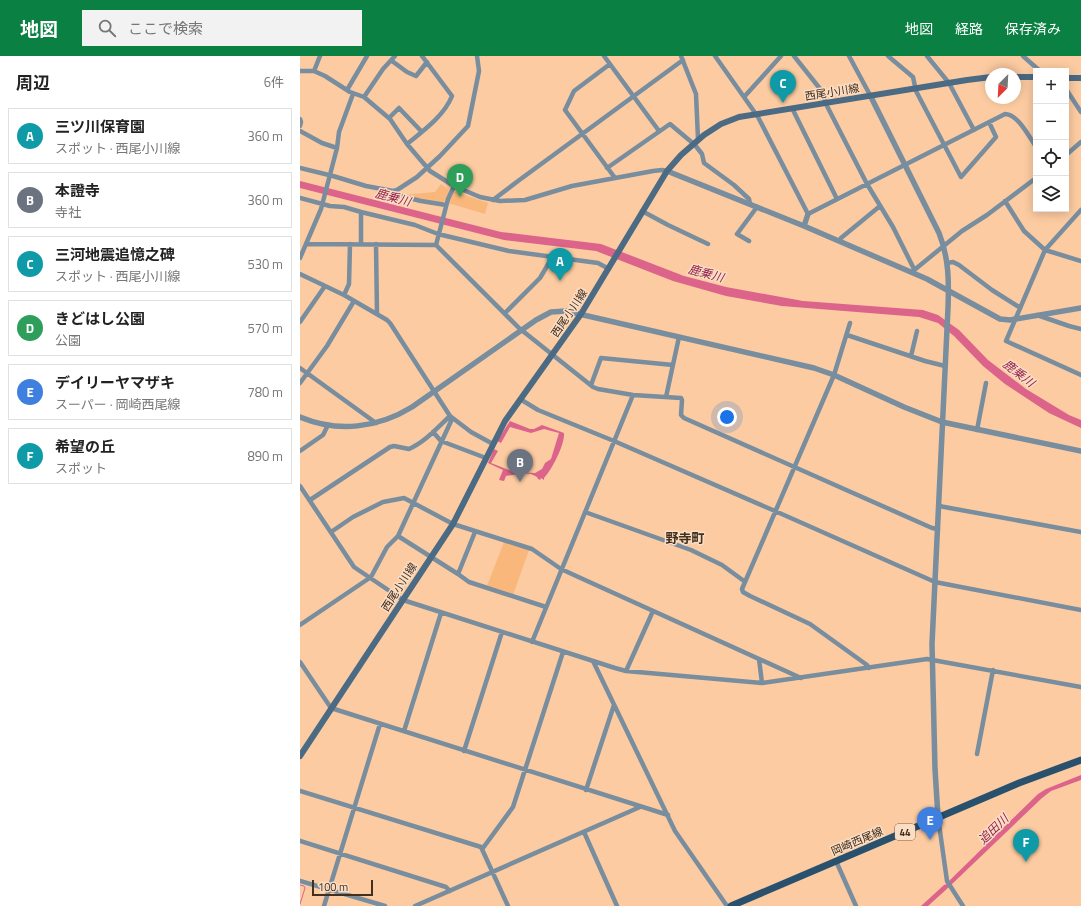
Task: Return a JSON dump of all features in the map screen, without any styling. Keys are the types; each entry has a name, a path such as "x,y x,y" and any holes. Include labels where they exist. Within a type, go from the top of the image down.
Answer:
{"main road":[{"path":"1021,77 1033,77"},
{"path":"1069,78 1081,78"},
{"name":"西尾小川線","path":"300,756 452,524 505,420 581,314 624,244 642,211 667,171 677,159 696,141 726,122 739,117 870,95 985,79"},
{"name":"岡崎西尾線","path":"731,906 1036,776 1081,760"}],"street":[{"path":"314,71 320,56"},
{"path":"347,90 367,56"},
{"path":"364,97 383,69 395,56"},
{"path":"407,144 422,132 447,105 452,96 422,56"},
{"path":"366,186 397,190 410,182 445,151 468,126 479,71 477,56"},
{"path":"604,56 659,131"},
{"path":"715,56 756,114 808,214"},
{"path":"744,97 781,56"},
{"path":"794,56 819,88 867,184 901,241 913,271"},
{"path":"848,56 870,95 932,219 944,246 947,263 949,290 932,659 938,818 947,881 963,906"},
{"path":"888,56 913,77 915,88 961,177 996,137 989,122"},
{"path":"927,56 949,83 974,130"},
{"path":"1023,56 1037,68"},
{"path":"493,200 682,58 696,94 696,141 704,163 750,199 750,204"},
{"path":"392,61 407,72 416,76 427,62"},
{"path":"610,64 574,91 565,108 615,178"},
{"path":"300,71 314,71 325,76 353,94 364,97 388,118 426,168 439,178 480,197 493,200 525,200 572,186 652,171 667,171 913,271 1000,319 1007,321 1081,308"},
{"path":"300,258 322,203 337,148 339,132 353,94"},
{"path":"1069,94 1081,112"},
{"path":"388,118 399,108 422,132"},
{"path":"792,108 837,200"},
{"path":"804,226 808,214 1005,114 1010,114 1019,122 1033,143"},
{"path":"300,119 300,126"},
{"path":"607,168 670,124 696,141"},
{"path":"300,131 322,143 337,148"},
{"path":"1069,152 1081,142"},
{"path":"300,168 329,177 446,207"},
{"path":"913,271 962,231 1033,180"},
{"path":"436,245 448,199 454,186"},
{"path":"300,198 361,212 509,251 598,263 610,267"},
{"path":"1005,201 1024,231 1045,250 1081,261"},
{"path":"839,241 880,206"},
{"path":"749,241 737,234 757,207"},
{"path":"1081,210 1045,250 1006,341 1081,375"},
{"path":"642,211 708,244"},
{"path":"361,212 361,244"},
{"path":"306,244 436,245 522,330 598,389 633,395 682,399 681,415 684,418 925,525 938,529"},
{"path":"344,295 349,284 350,244"},
{"path":"376,244 377,313"},
{"path":"505,313 540,278 553,256"},
{"path":"947,263 953,262 958,265 992,290 1020,307"},
{"path":"300,274 344,295 377,313 390,323 451,418 493,444"},
{"path":"300,322 325,286"},
{"path":"300,383 327,346 354,301"},
{"path":"300,417 328,425 356,426 376,423 392,418 407,410 536,320 551,312 566,311 802,365 834,375 904,407 942,422 1081,451"},
{"path":"1037,315 1081,329"},
{"path":"850,324 834,375 744,581 742,589 743,592 810,624 867,665 869,668"},
{"path":"911,356 917,331"},
{"path":"847,335 945,366"},
{"path":"666,397 678,337"},
{"path":"591,385 601,358 673,365"},
{"path":"300,368 376,423"},
{"path":"977,430 986,383"},
{"path":"532,642 633,395"},
{"path":"520,399 538,410 614,441 935,582 1081,610"},
{"path":"310,500 390,447 394,446 409,449 416,446 451,418"},
{"path":"300,625 370,578 386,547 398,536 451,418"},
{"path":"300,451 323,435 328,425"},
{"path":"433,432 441,441 486,458"},
{"path":"300,486 354,567 403,600 563,652 626,670 762,683 932,659 1081,687"},
{"path":"331,532 353,517 383,502 404,498 452,524 532,550 561,568 801,678"},
{"path":"939,506 1081,532"},
{"path":"585,512 691,550 722,565 744,581"},
{"path":"458,574 475,532"},
{"path":"398,536 469,582 546,607"},
{"path":"626,670 653,611"},
{"path":"404,731 441,613"},
{"path":"464,751 502,632"},
{"path":"483,848 512,809 563,652"},
{"path":"760,659 762,683"},
{"path":"593,661 679,837 727,906"},
{"path":"300,662 331,708 668,815"},
{"path":"977,754 993,670"},
{"path":"586,790 614,705"},
{"path":"324,906 380,724"},
{"path":"300,791 483,848"},
{"path":"416,906 640,807"},
{"path":"584,832 617,906"},
{"path":"300,841 446,887 450,891"},
{"path":"483,848 508,906"},
{"path":"836,861 856,906"},
{"path":"300,881 385,906"}],"shaded area":[{"path":"300,181 501,232 601,244 684,276 726,287 803,301 923,310 938,315 959,330 988,360 1026,389 1069,415 1081,420 1081,428 1049,413 1005,384 983,366 954,336 938,323 919,317 782,306 726,296 673,281 596,251 504,240 300,188"},
{"path":"441,184 449,190 445,201 442,203 403,195 435,192"},
{"path":"453,191 488,203 485,214 448,203"},
{"path":"510,421 530,429 534,429 542,425 564,433 560,450 544,480 541,478 540,480 531,474 524,473 506,476 504,481 499,480 503,470 488,463 494,449 498,451 491,463 514,472 535,473 542,469 545,463 551,459 559,433 544,429 531,433 510,427 501,443 497,441"},
{"path":"504,542 529,550 513,595 487,586"},
{"path":"1081,775 1081,780 1051,791 1042,798 951,885 949,881 1038,794 1046,789"},
{"path":"947,884 949,887 928,906 921,906 944,885"}],"waterway":[{"path":"300,885 304,886 305,888 300,904"}],"place":[{"name":"三河地震追憶之碑","path":"783,103"},
{"name":"きどはし公園","path":"460,197"},
{"name":"三ツ川保育園","path":"560,281"},
{"name":"本證寺","path":"520,482"},
{"name":"デイリーヤマザキ","path":"930,840"},
{"name":"希望の丘","path":"1026,862"}],"district":[{"name":"野寺町","path":"685,538"}],"water label":[{"name":"鹿乗川","path":"393,197"},
{"name":"鹿乗川","path":"706,273"},
{"name":"鹿乗川","path":"1019,373"},
{"name":"追田川","path":"993,829"}]}
